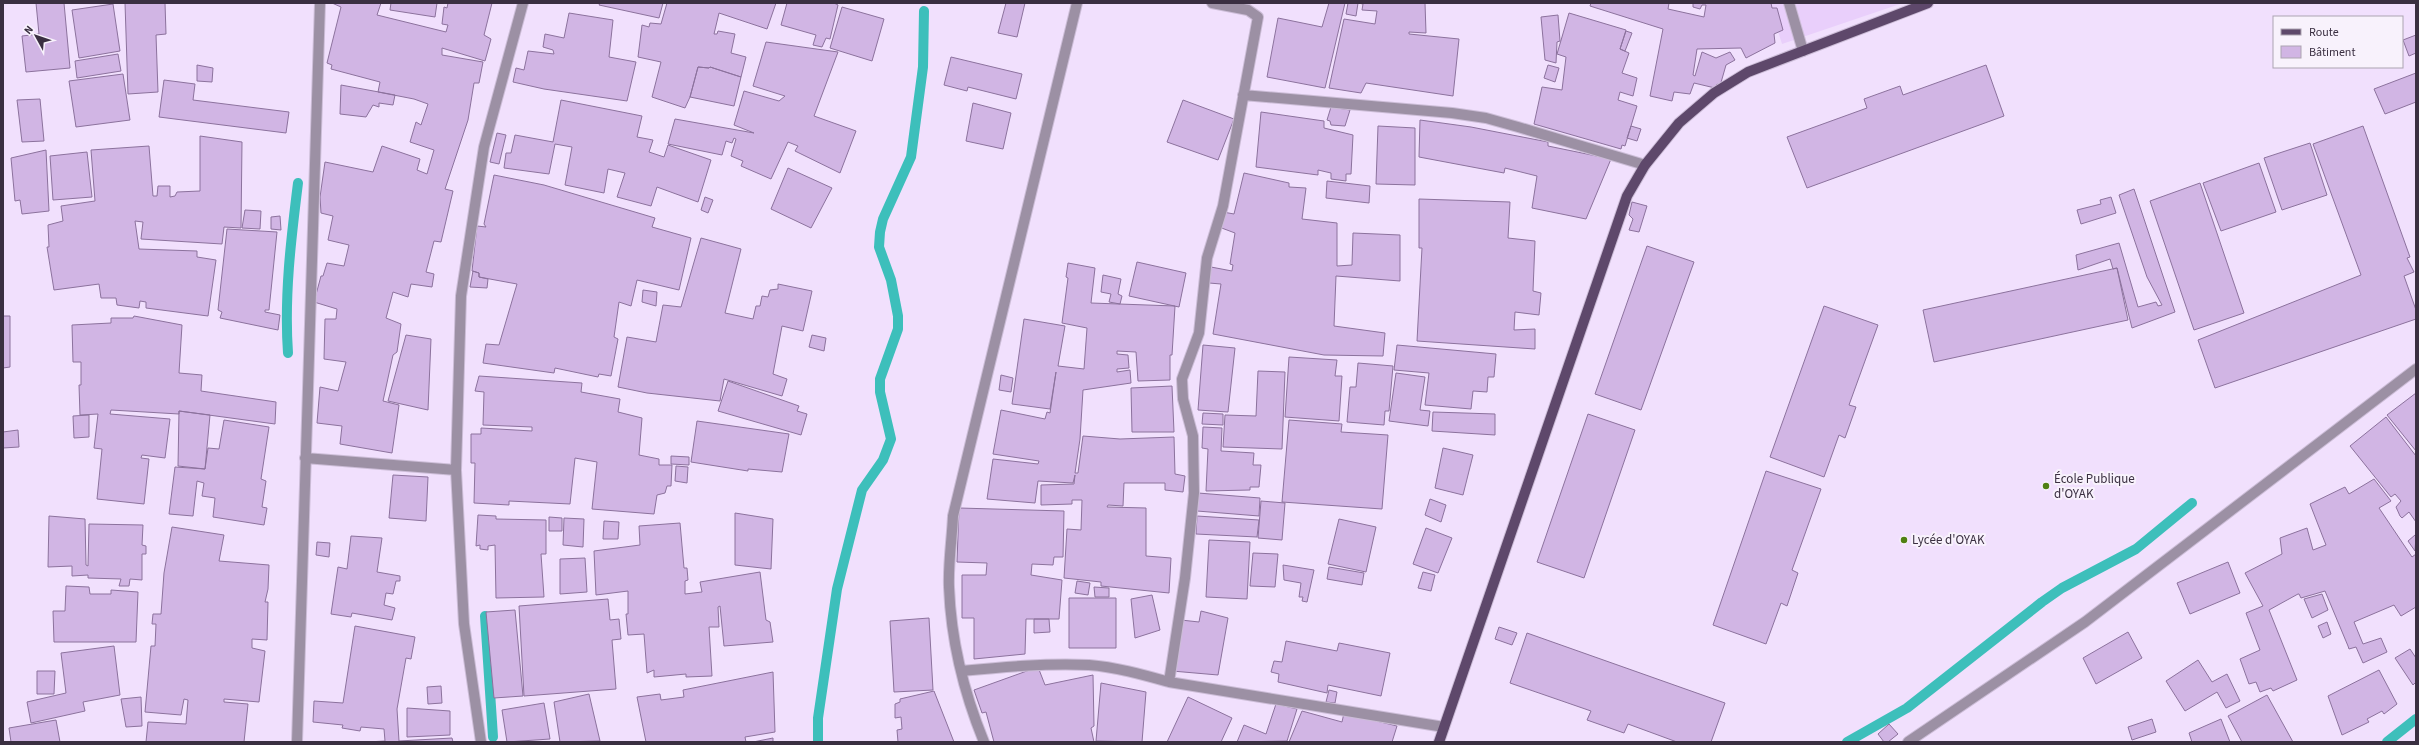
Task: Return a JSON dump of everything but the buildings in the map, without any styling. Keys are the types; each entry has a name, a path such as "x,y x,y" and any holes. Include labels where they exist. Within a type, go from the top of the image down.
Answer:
{"main road":[{"path":"1439,742 1625,204 1644,165 1679,123 1714,93 1748,72 1928,3"}],"street":[{"path":"297,742 320,3"},
{"path":"481,742 464,624 456,470 461,296 484,147 523,3"},
{"path":"984,742 973,714 957,657 949,586 953,516 1077,3"},
{"path":"1170,682 1185,578 1194,493 1193,436 1184,399 1182,379 1199,333 1207,258 1223,206 1258,17 1248,10 1212,3"},
{"path":"1789,3 1803,51"},
{"path":"1243,95 1452,113 1486,118 1644,165"},
{"path":"1908,742 2085,622 2416,369"},
{"path":"305,458 456,470"},
{"path":"961,671 1040,664 1090,665 1145,675 1170,682 1444,727"}],"shaded area":[{"path":"1769,3 1903,3 1782,44"}],"waterway":[{"path":"818,742 818,718 837,589 862,490 883,460 891,439 880,392 880,379 898,329 898,316 891,280 879,247 880,232 883,219 911,157 923,67 924,11"},
{"path":"288,353 288,289 298,183"},
{"path":"1847,742 1907,708 2042,602 2062,588 2136,549 2192,503"},
{"path":"485,616 493,737"},
{"path":"2387,742 2416,719"}],"place":[{"name":"École Publique d'OYAK","path":"2046,486"},
{"name":"Lycée d'OYAK","path":"1904,540"}]}
